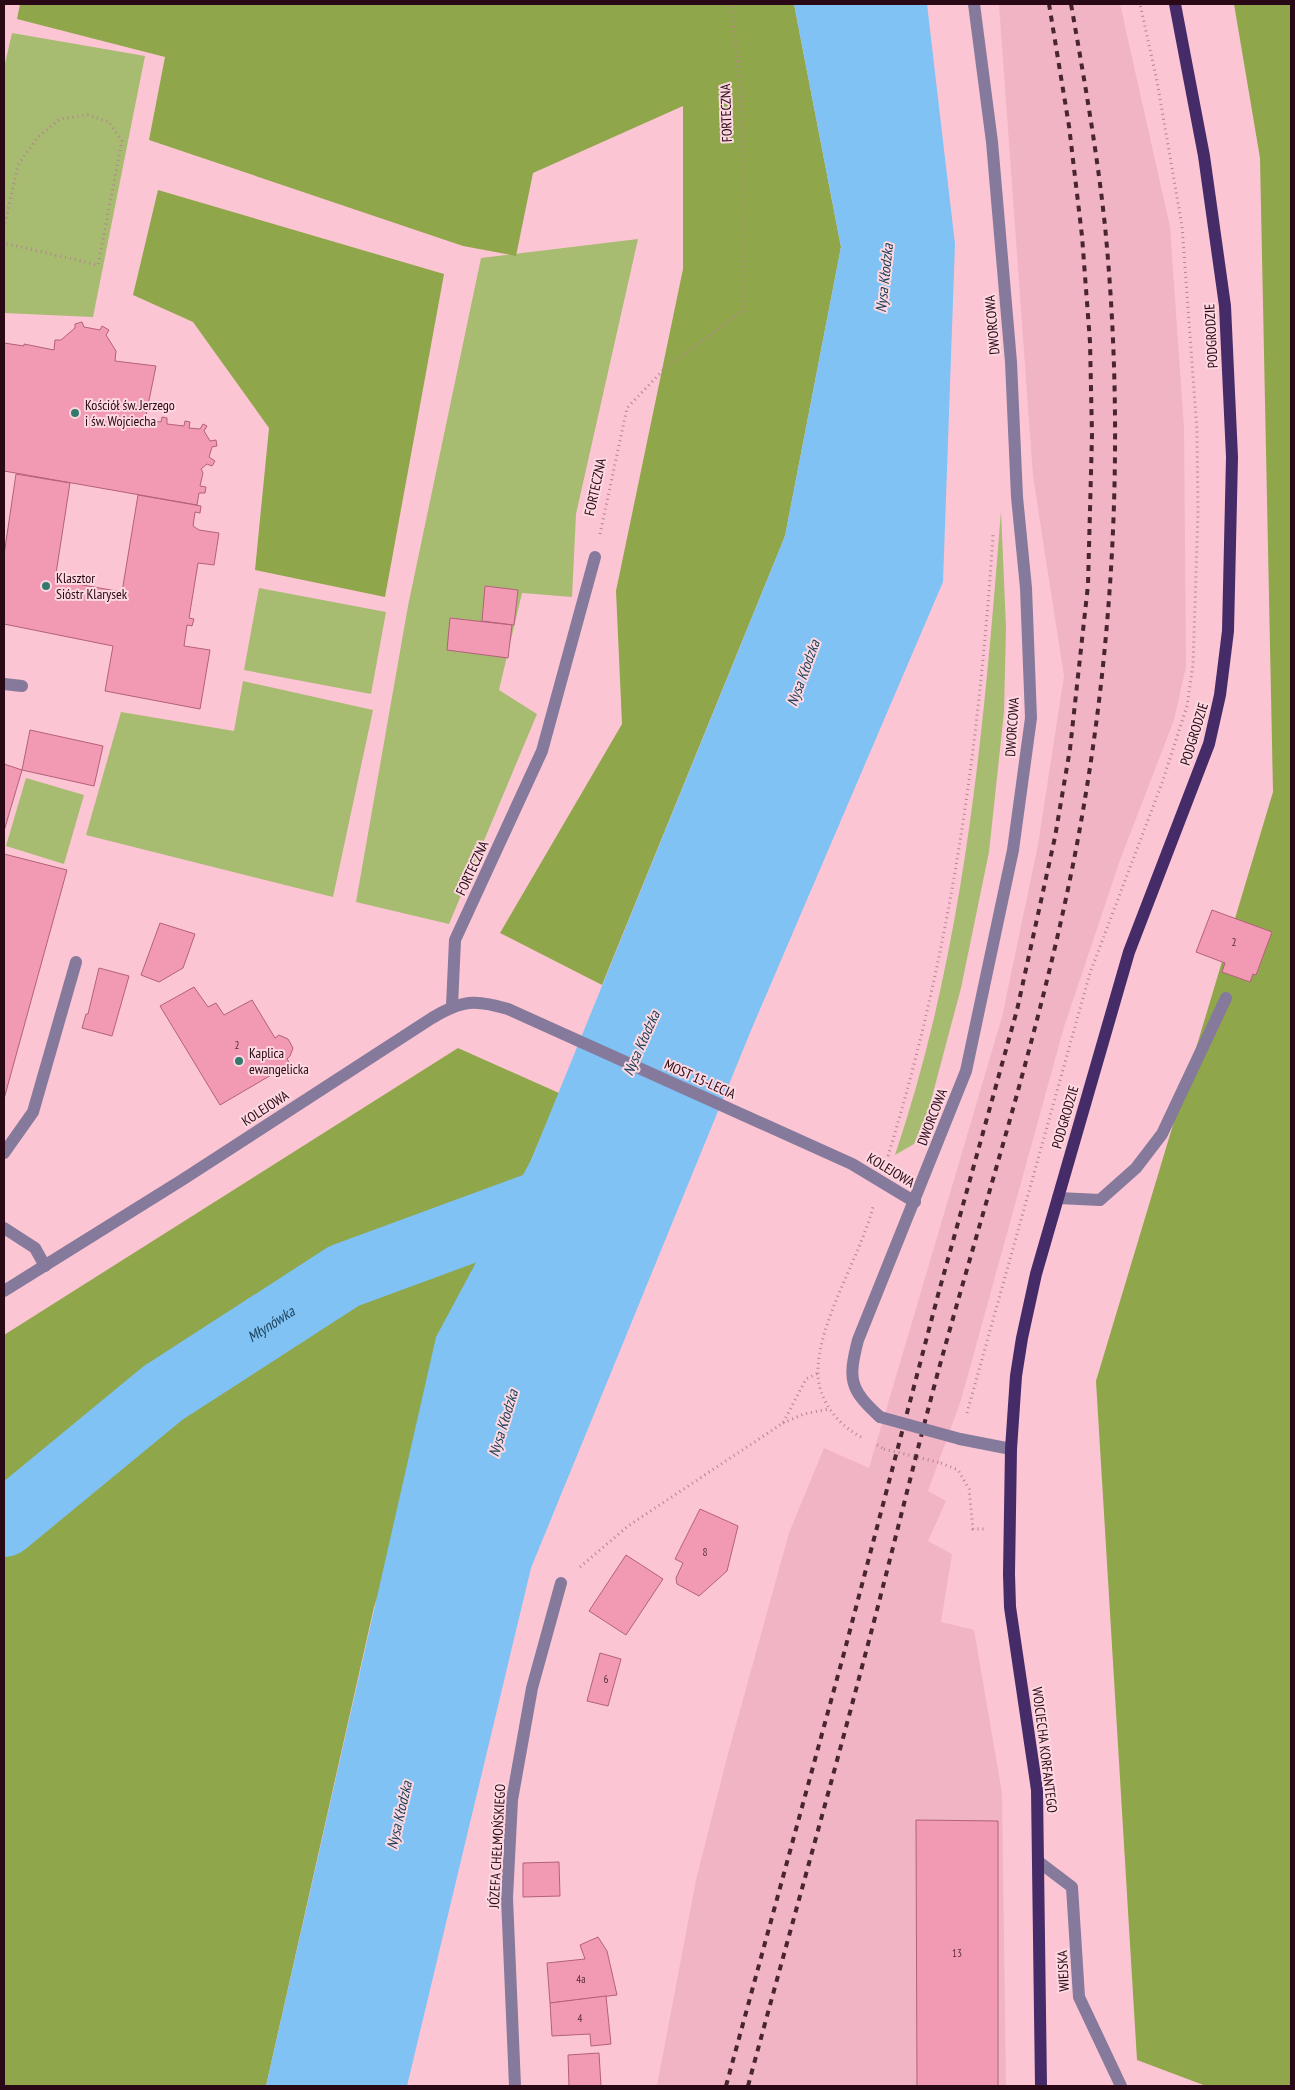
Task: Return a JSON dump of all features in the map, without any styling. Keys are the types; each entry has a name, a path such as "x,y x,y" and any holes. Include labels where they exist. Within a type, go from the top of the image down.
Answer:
{"main road":[{"name":"PODGRODZIE","path":"1010,1449 1022,1338 1058,1198 1129,952 1209,744 1220,695 1225,659 1232,527 1231,447 1225,306 1204,156 1174,4"},
{"name":"WOJCIECHA KORFANTEGO","path":"1010,1449 1010,1607 1038,1790 1041,2086"}],"street":[{"name":"DWORCOWA","path":"960,1439 880,1416 863,1402 852,1383 852,1362 858,1340 966,1071 1013,850 1031,718 1026,588 1017,497 1009,342 992,142 974,4"},
{"name":"FORTECZNA","path":"452,1006 455,940 542,751 595,557"},
{"path":"4,684 22,686"},
{"path":"4,1153 33,1112 76,962"},
{"path":"1058,1198 1100,1200 1136,1168 1162,1134 1226,998"},
{"name":"KOLEJOWA","path":"4,1291 452,1006 468,1002 486,1002 508,1009"},
{"name":"MOST 15-LECIA","path":"508,1009 852,1164"},
{"name":"KOLEJOWA","path":"852,1164 915,1202"},
{"path":"4,1228 35,1248 45,1266"},
{"path":"960,1439 1010,1449"},
{"name":"JÓZEFA CHEŁMOŃSKIEGO","path":"515,2086 508,1898 512,1800 532,1688 561,1583"},
{"name":"WIEJSKA","path":"1039,1862 1072,1887 1079,1997 1121,2086"}],"path":[{"name":"FORTECZNA","path":"595,557 627,408 669,364 744,311 742,101 730,4"},
{"path":"960,1439 1090,973 1162,783 1187,706 1193,665 1198,513 1197,450 1182,226 1157,81 1140,4"},
{"path":"4,228 18,165 38,137 60,119 88,115 110,122 122,141 98,265 4,243"},
{"path":"783,1423 806,1379 818,1373 824,1337 839,1295 866,1234 913,1073 952,898 984,662 993,528"},
{"path":"561,1583 628,1526 783,1423 804,1414 829,1408"},
{"path":"884,1449 941,1463 958,1470 969,1489 972,1529 986,1528"}],"shaded area":[{"path":"999,4 1120,4 1170,227 1184,428 1186,667 1174,720 1120,860 1064,1027 961,1400 928,1491 946,1501 928,1541 952,1554 941,1622 974,1630 1002,1793 1006,2086 657,2086 696,1880 728,1754 789,1533 824,1448 869,1468 1002,1017 1038,845 1064,676 1033,476"}],"green space":[{"path":"20,4 794,4 841,247 785,536 602,985 500,933 622,724 616,591 683,269 683,106 533,173 516,256 463,246 149,140 165,57 17,19"},
{"path":"1234,4 1291,4 1291,2086 1206,2086 1137,2060 1096,1381 1273,792 1260,158"},
{"path":"12,33 145,56 93,317 4,313 4,68"},
{"path":"158,190 444,274 385,597 255,570 269,428 193,322 133,295"},
{"path":"638,239 576,514 572,597 522,593 499,690 537,714 449,924 356,902 408,606 481,258"},
{"path":"1001,511 1006,628 1004,712 989,852 961,988 929,1108 914,1144 895,1155 919,1077 939,998 955,917 968,837 978,756"},
{"path":"259,588 386,612 371,694 244,670"},
{"path":"243,681 373,710 333,897 86,835 121,712 234,731"},
{"path":"26,778 84,795 64,864 6,846"},
{"path":"458,1048 559,1093 532,1158 374,1607 266,2086 4,2086 4,1335"}],"water":[{"name":"Nysa Kłodzka","path":"794,4 927,4 955,244 943,582 752,1028 531,1568 407,2086 266,2086 436,1337 532,1158 785,536 841,247"}],"building":[{"name":"Kościół św. Jerzego i św. Wojciecha","path":"82,322 84,327 100,330 102,326 109,330 106,335 116,351 115,361 156,366 145,420 161,422 162,417 167,418 167,424 184,426 185,421 190,422 189,428 200,429 203,424 207,426 204,431 210,441 216,440 217,446 212,447 209,457 215,461 212,466 207,464 201,469 203,473 200,486 206,487 205,493 199,493 197,505 4,471 4,343 24,346 24,344 54,350 55,340 61,340 75,328 75,324"},
{"name":"Klasztor Sióstr Klarysek","path":"16,474 70,483 55,580 122,592 138,495 201,506 200,513 195,512 193,526 199,530 219,533 214,565 198,563 189,618 194,619 192,626 187,625 184,646 210,650 200,709 105,691 113,646 4,624 4,555"},
{"path":"485,586 518,590 514,625 482,621"},
{"path":"450,618 512,625 508,658 447,650"},
{"path":"30,730 103,746 94,786 22,770"},
{"path":"4,764 22,770 4,831"},
{"path":"4,854 67,870 4,1099"},
{"path":"1212,910 1272,932 1256,975 1253,974 1250,982 1222,972 1225,963 1196,952"},
{"path":"160,923 195,934 183,968 159,982 141,975"},
{"path":"99,968 129,976 112,1036 82,1028 86,1014 88,1014"},
{"path":"194,987 208,1007 216,1003 224,1015 252,1000 275,1038 279,1035 288,1039 293,1048 287,1059 290,1064 220,1105 160,1006"},
{"path":"700,1509 738,1526 727,1571 699,1596 677,1584 676,1578 683,1563 675,1559"},
{"path":"626,1555 663,1579 626,1635 589,1611"},
{"path":"600,1653 621,1659 608,1706 587,1701"},
{"path":"916,1820 998,1821 998,2086 917,2086"},
{"path":"559,1862 560,1896 523,1897 523,1863"},
{"path":"598,1937 607,1951 617,1995 550,2003 547,1963 585,1959 580,1945"},
{"path":"606,1996 611,2044 591,2046 590,2034 552,2036 550,2003"},
{"path":"599,2053 601,2086 569,2086 568,2055"}],"waterway":[{"name":"Młynówka","path":"4,1524 163,1393 344,1276 575,1191"}],"railway":[{"path":"726,2086 844,1653 938,1295 1017,1010 1055,837 1070,749 1088,585 1092,435 1090,342 1082,236 1069,126 1049,4"},
{"path":"748,2086 873,1627 938,1372 1031,1044 1063,911 1090,768 1108,614 1113,536 1115,459 1114,381 1111,303 1102,198 1071,4"}],"place":[{"name":"Kościół św. Jerzego i św. Wojciecha","path":"75,413"},
{"name":"Klasztor Sióstr Klarysek","path":"46,586"},
{"name":"Kaplica ewangelicka","path":"239,1061"}]}
